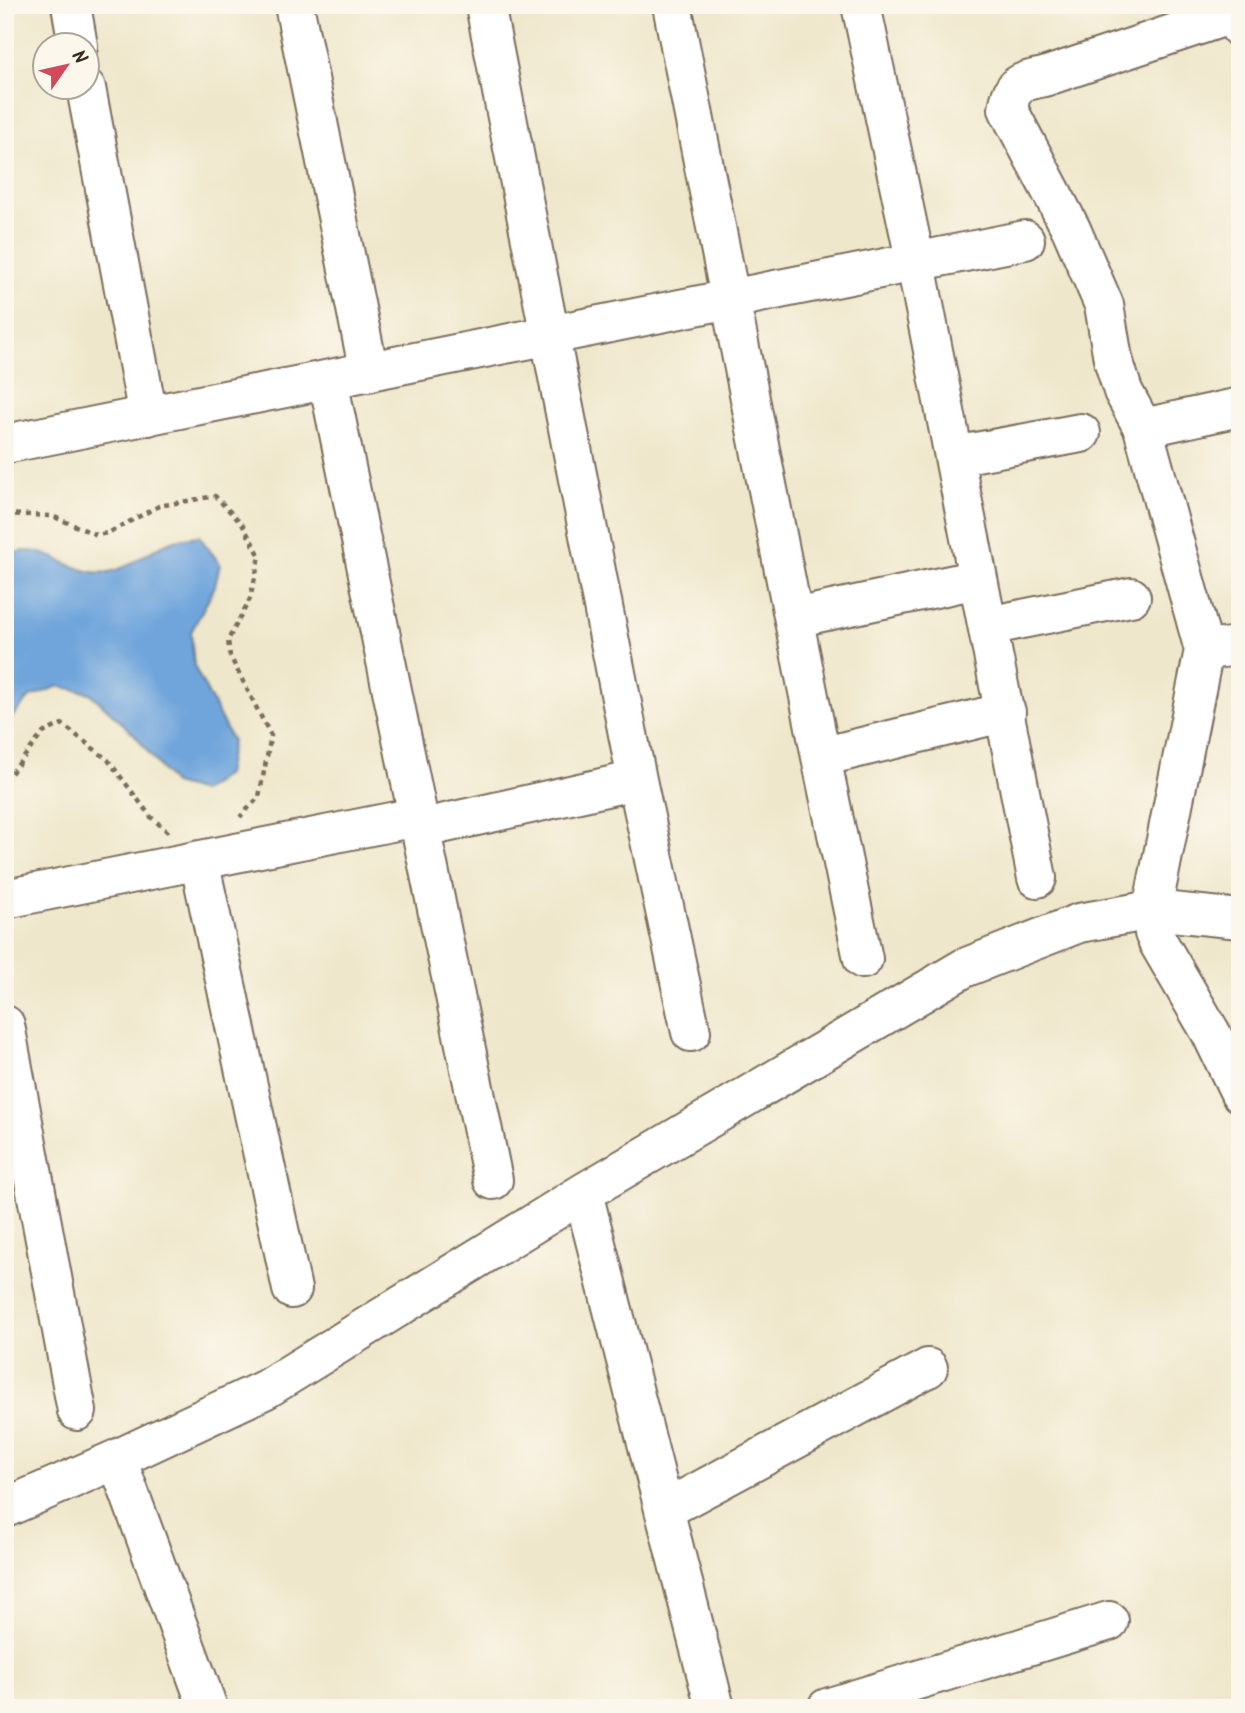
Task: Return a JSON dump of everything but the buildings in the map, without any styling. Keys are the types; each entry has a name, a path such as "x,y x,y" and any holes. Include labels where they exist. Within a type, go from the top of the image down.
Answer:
{"street":[{"path":"71,5 76,32"},
{"path":"294,5 369,372"},
{"path":"485,5 637,780 691,1032"},
{"path":"672,5 863,959"},
{"path":"861,5 916,264 1037,878"},
{"path":"1240,28 1232,14 1044,77 1021,82 1010,93 1008,109 1071,229 1104,304 1113,359 1120,381 1143,428 1222,648 1152,910 1154,933 1158,942 1211,1033 1240,1093"},
{"path":"89,102 149,416"},
{"path":"5,444 916,264 1025,240"},
{"path":"328,380 493,1181"},
{"path":"1143,428 1240,407"},
{"path":"954,456 1081,433"},
{"path":"794,618 978,579"},
{"path":"988,626 1131,597"},
{"path":"821,757 1006,712"},
{"path":"5,899 199,860 418,823 637,780"},
{"path":"199,860 292,1289"},
{"path":"5,1508 266,1389 583,1193 964,968 1079,923 1152,910 1240,919"},
{"path":"5,1025 77,1411"},
{"path":"583,1193 715,1708"},
{"path":"664,1510 928,1368"},
{"path":"117,1459 208,1708"},
{"path":"827,1708 1109,1621"}],"path":[{"path":"5,514 52,516 97,535 108,533 159,506 215,496 242,524 260,556 250,599 229,640 230,656 271,736 259,797 233,824"},
{"path":"5,781 43,733 62,724 108,760 151,817 199,860"}],"water":[{"path":"199,536 220,564 215,586 191,632 194,666 232,741 226,775 201,792 173,784 135,735 90,693 59,686 30,697 5,725 5,557 28,551 50,556 82,570 115,571 162,545"}]}
